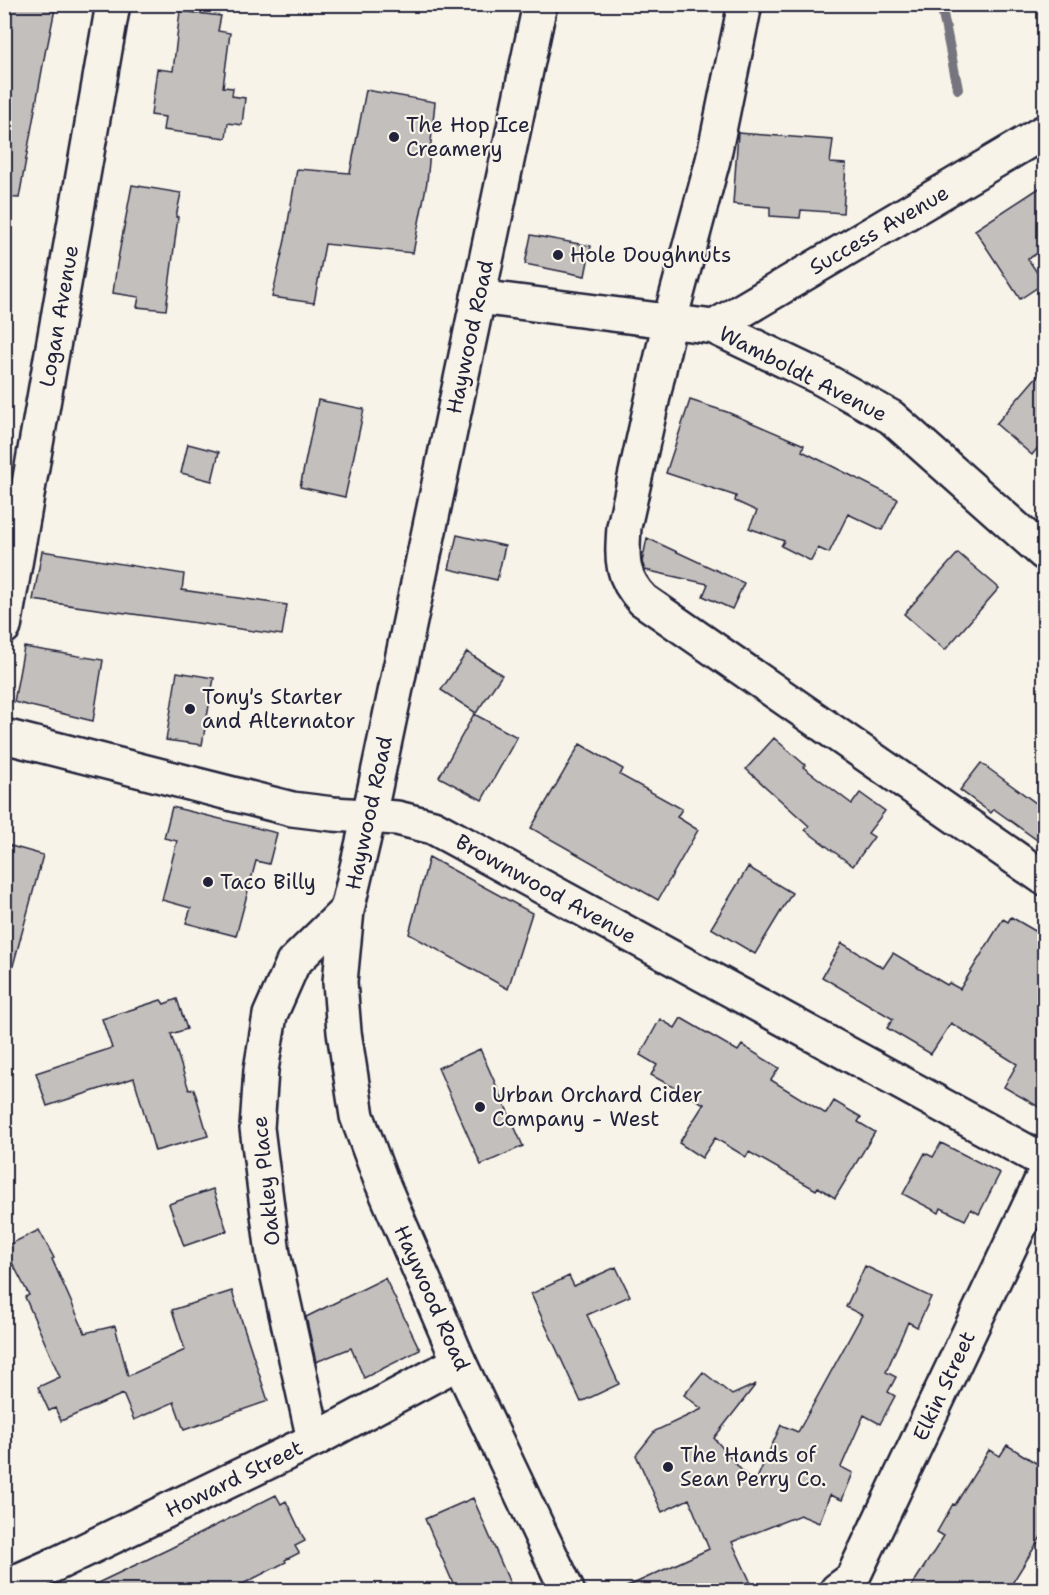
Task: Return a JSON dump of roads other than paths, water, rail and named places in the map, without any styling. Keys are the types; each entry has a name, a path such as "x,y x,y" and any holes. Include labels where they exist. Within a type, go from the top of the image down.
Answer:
{"street":[{"name":"Logan Avenue","path":"4,627 113,4"},
{"name":"Haywood Road","path":"540,4 369,816 347,910 340,982 344,1032 357,1116 380,1178 459,1362 567,1590"},
{"path":"745,4 713,160 670,320 624,527 622,559 628,578 643,600 1044,878"},
{"name":"Success Avenue","path":"714,327 1044,132"},
{"name":"Wamboldt Avenue","path":"478,297 714,327 817,376 891,417 1044,553"},
{"name":"Brownwood Avenue","path":"4,736 292,809 397,818 433,827 1044,1161"},
{"name":"Oakley Place","path":"314,1440 273,1254 257,1128 261,1070 270,1016 293,963 347,910"},
{"name":"Elkin Street","path":"837,1590 852,1579 1044,1176"},
{"name":"Howard Street","path":"4,1587 314,1440 459,1362"}],"waterway":[{"path":"941,4 958,89"}],"place":[{"name":"The Hop Ice Creamery","path":"394,137"},
{"name":"Hole Doughnuts","path":"558,255"},
{"name":"Tony's Starter and Alternator","path":"190,709"},
{"name":"Taco Billy","path":"208,882"},
{"name":"Urban Orchard Cider Company - West","path":"480,1107"},
{"name":"The Hands of Sean Perry Co.","path":"668,1467"}]}
